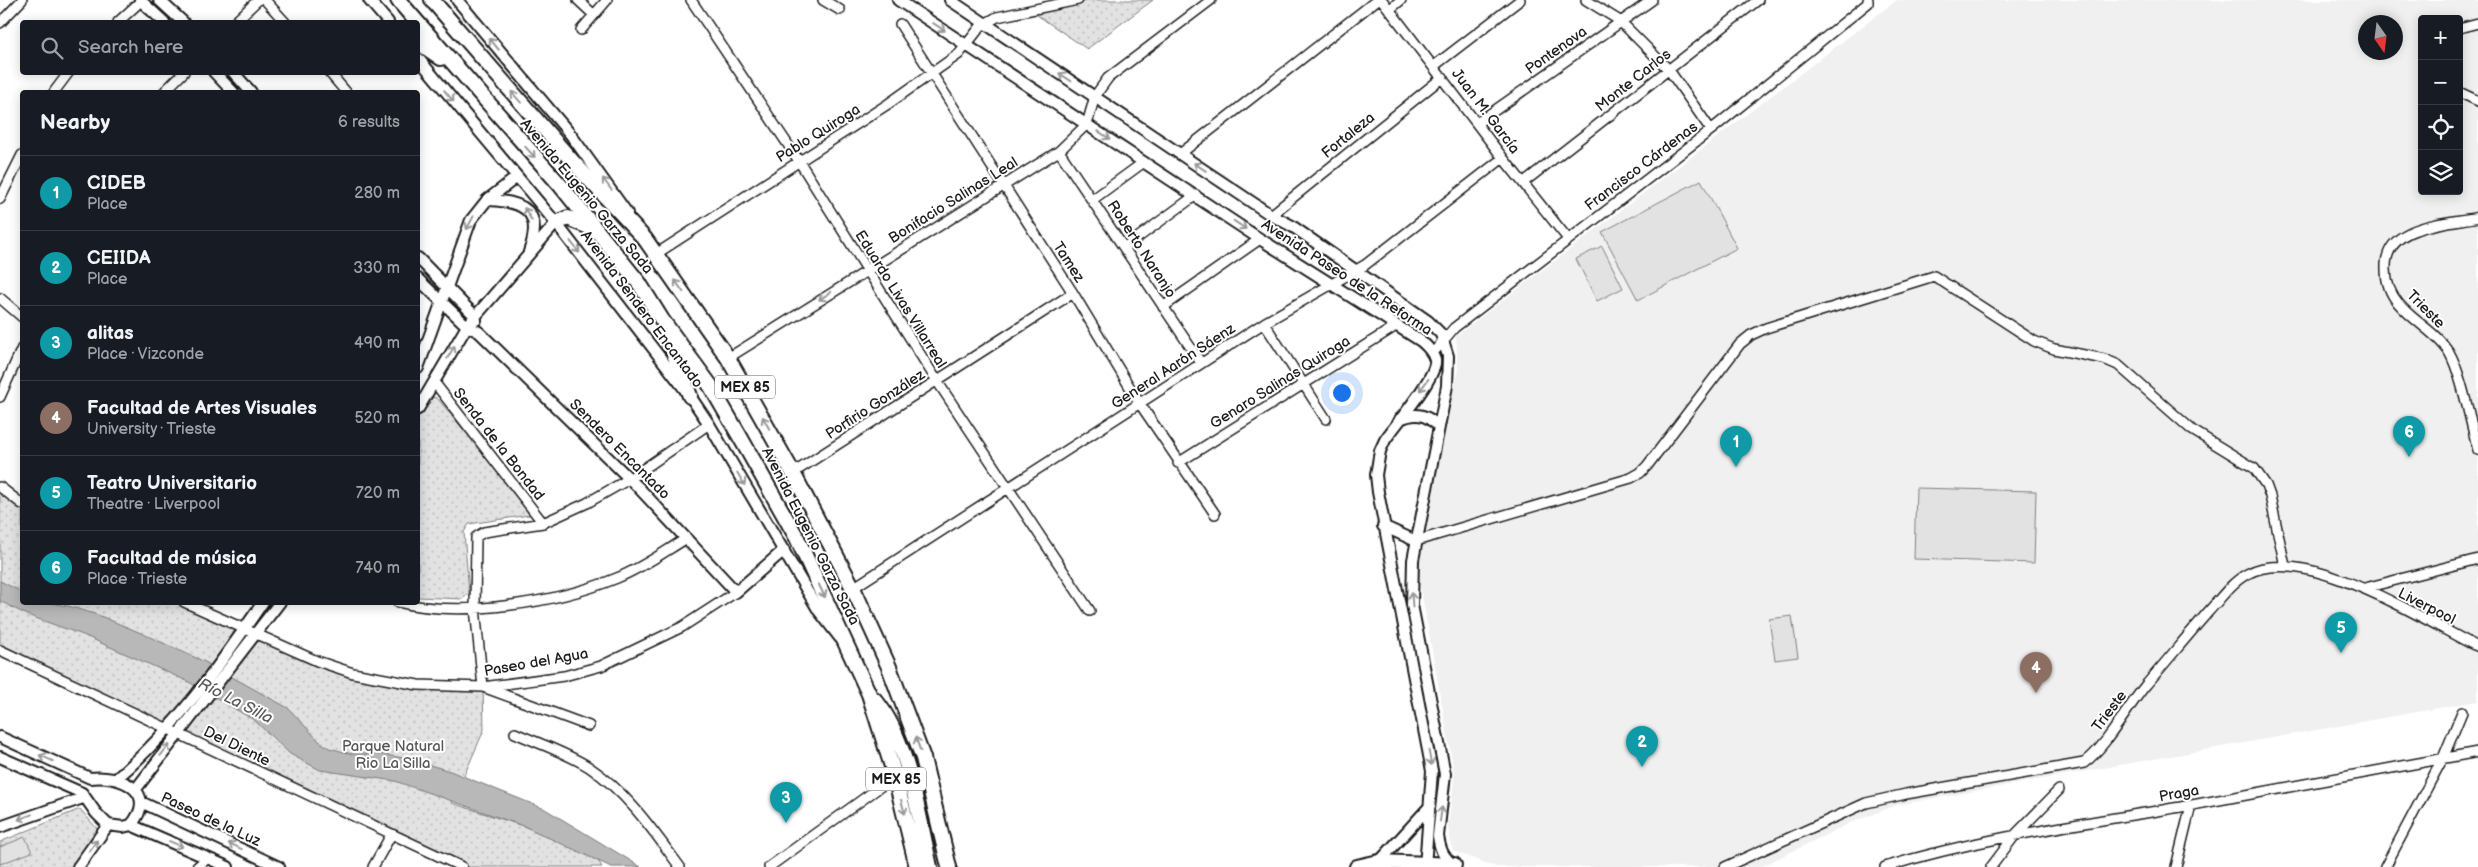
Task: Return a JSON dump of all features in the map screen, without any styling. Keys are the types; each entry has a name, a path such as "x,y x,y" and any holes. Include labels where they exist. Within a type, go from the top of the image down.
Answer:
{"highway":[{"name":"Avenida Eugenio Garza Sada","path":"398,0 415,20"},
{"name":"Avenida Eugenio Garza Sada","path":"432,0 573,162 644,239 728,358 793,473 853,588 907,711 923,758 949,867"},
{"name":"Avenida Eugenio Garza Sada","path":"420,26 561,186 639,283 662,320 710,385 767,482 797,538 849,646 869,694 895,776 917,867"},
{"path":"420,44 466,79"},
{"path":"556,223 564,218 573,218 596,231"},
{"path":"662,320 690,396"},
{"path":"869,694 880,706 893,730 916,803 930,867"},
{"path":"944,842 953,867"},
{"path":"1358,867 1379,862 1425,865 1451,863"}],"street":[{"path":"0,23 22,0"},
{"path":"120,20 141,0 162,20"},
{"path":"159,0 181,20"},
{"path":"237,20 258,0"},
{"path":"265,0 283,20"},
{"path":"369,0 386,20"},
{"name":"Avenida Eugenio Garza Sada","path":"457,0 571,135 613,192 644,239"},
{"path":"578,0 594,15"},
{"path":"581,30 607,0"},
{"name":"Eduardo Livas Villarreal","path":"691,0 799,161 937,381 1010,488 1090,612"},
{"path":"823,0 840,10"},
{"name":"Avenida Paseo de la Reforma","path":"898,0 1260,239 1421,341 1433,353 1435,366 1429,379 1380,451 1376,475 1383,526 1432,771 1425,865"},
{"name":"Avenida Paseo de la Reforma","path":"950,0 1271,215 1292,226 1428,321 1444,338 1448,362 1447,386 1411,574 1412,605 1445,774 1438,836 1441,851 1451,863"},
{"path":"985,25 997,17 1078,0"},
{"path":"1095,96 1108,78 1211,0"},
{"path":"1180,154 1377,0"},
{"name":"Juan M. García","path":"1382,0 1443,77 1503,158 1568,239"},
{"path":"1390,9 1401,0"},
{"path":"1434,66 1520,0"},
{"path":"1586,0 1620,21 1669,70 1711,130"},
{"name":"Pontenova","path":"1477,123 1652,0"},
{"name":"Monte Carlos","path":"1524,182 1758,0"},
{"name":"Francisco Cárdenas","path":"1433,353 1444,338 1568,239 1711,130 1869,1"},
{"path":"2463,27 2478,23"},
{"name":"Tamez","path":"900,24 1073,293 1140,404 1214,514"},
{"name":"Pablo Quiroga","path":"656,254 888,104 959,54 985,25"},
{"name":"Avenida Sendero Encantado","path":"420,60 556,223 690,396 710,424 819,611 830,628 849,646"},
{"path":"56,90 67,75"},
{"path":"166,90 181,75"},
{"path":"217,75 232,90"},
{"path":"236,75 249,90"},
{"path":"332,75 344,90"},
{"name":"Fortaleza","path":"1271,215 1443,77"},
{"path":"2463,94 2478,101"},
{"name":"Bonifacio Salinas Leal","path":"728,358 1059,151 1086,124 1095,96"},
{"name":"Roberto Naranjo","path":"1059,151 1201,363"},
{"name":"General Aarón Sáenz","path":"853,588 1264,323 1356,270 1503,158"},
{"path":"0,199 20,159"},
{"path":"1092,200 1144,162"},
{"path":"420,363 471,220 487,200 517,177"},
{"path":"1125,247 1196,195"},
{"path":"487,200 515,202 529,212 534,231 533,241 527,257"},
{"name":"Trieste","path":"2478,217 2400,236 2389,251 2386,268 2387,281 2399,304 2448,351 2457,374 2478,450"},
{"path":"420,406 467,326 556,223"},
{"path":"1163,308 1260,239"},
{"path":"420,260 475,316 479,332"},
{"path":"1383,526 1416,541 1631,478 1647,466 1740,344 1750,335 1766,328 1934,276 2034,342 2054,349 2104,359 2118,365 2192,430 2254,468 2266,485 2270,496 2285,566"},
{"name":"Sendero Encantado","path":"420,281 467,326 479,332 629,479 687,538 736,592"},
{"name":"Porfirio González","path":"793,473 1073,293"},
{"path":"0,298 20,315"},
{"path":"1264,323 1326,419"},
{"name":"Genaro Salinas Quiroga","path":"1178,463 1396,326"},
{"path":"0,397 20,352"},
{"name":"Senda de la Bondad","path":"434,382 543,523"},
{"path":"1400,419 1409,415 1423,414 1438,426"},
{"path":"589,726 483,687 475,608 476,537 484,532 543,523 587,503 629,479 710,424"},
{"path":"0,487 20,502"},
{"path":"414,605 432,608 475,608 551,599 619,577 687,538"},
{"name":"Paseo del Agua","path":"191,605 317,661 353,673 418,685 483,687 564,676 601,666 682,627 736,592 784,550"},
{"path":"2365,588 2478,559"},
{"name":"Trieste","path":"1725,867 1866,803 1906,794 2084,763 2096,752 2121,717 2188,633 2231,586 2247,574 2262,567 2285,566 2330,575 2365,588"},
{"name":"Liverpool","path":"2365,588 2478,647"},
{"path":"231,656 245,628 261,605"},
{"path":"116,779 145,754 198,699 231,656 255,634 278,605"},
{"name":"Del Diente","path":"0,650 462,867"},
{"path":"0,737 90,778 116,779 136,789 179,733 198,699"},
{"path":"2385,867 2443,758 2462,712"},
{"path":"515,733 587,766 614,786 656,835 680,867"},
{"name":"Praga","path":"1886,867 1921,856 2016,834 2191,805 2478,752"},
{"path":"0,757 83,796 108,825 123,827 131,825 228,867"},
{"path":"769,867 895,776"},
{"path":"83,796 84,784 90,778"},
{"name":"Paseo de la Luz","path":"136,789 141,802 279,867"},
{"path":"1991,867 2016,834 2058,790"},
{"path":"0,827 83,796"},
{"path":"131,825 139,814 141,802"},
{"path":"2176,867 2191,805"},
{"path":"1379,862 1430,806"},
{"path":"78,867 108,825"},
{"path":"373,867 391,835"},
{"path":"197,867 208,858"}],"shaded area":[{"path":"1897,0 2478,0 2478,701 1897,805 1850,823 1760,867 1496,867 1453,851 1448,828 1454,779 1453,766 1419,579 1420,558 1458,369 1456,336"}],"green space":[{"path":"1087,0 1153,0 1087,49 1031,11"},
{"path":"1701,180 1737,248 1638,300 1602,232"},
{"path":"1602,246 1623,288 1597,301 1576,259"},
{"path":"430,397 437,398 529,508 529,515 469,524 464,532 469,593 463,599 420,597 420,414"},
{"name":"Parque Natural Rio La Silla","path":"0,488 20,506 20,605 185,605 275,647 398,682 483,687 484,730 452,803 526,827 584,853 599,862 602,867 462,867 0,646"},
{"path":"1916,488 2036,491 2034,563 1914,559"},
{"path":"1792,616 1798,657 1775,660 1769,619"},
{"path":"80,809 99,831 74,867 0,867 0,842"},
{"path":"25,837 32,852 0,864 0,847"}],"water":[{"name":"Río La Silla","path":"0,581 20,591 20,605 62,605 98,615 205,662 288,708 319,741 329,748 352,754 379,754 410,759 450,771 545,809 641,867 611,867 526,827 395,781 320,770 290,754 254,720 187,681 83,635 27,615 0,601"}],"place":[{"name":"Facultad de música","path":"2409,457"},
{"name":"CIDEB","path":"1736,467"},
{"name":"Teatro Universitario","path":"2341,653"},
{"name":"Facultad de Artes Visuales","path":"2036,693"},
{"name":"CEIIDA","path":"1642,767"},
{"name":"alitas","path":"786,823"}]}
